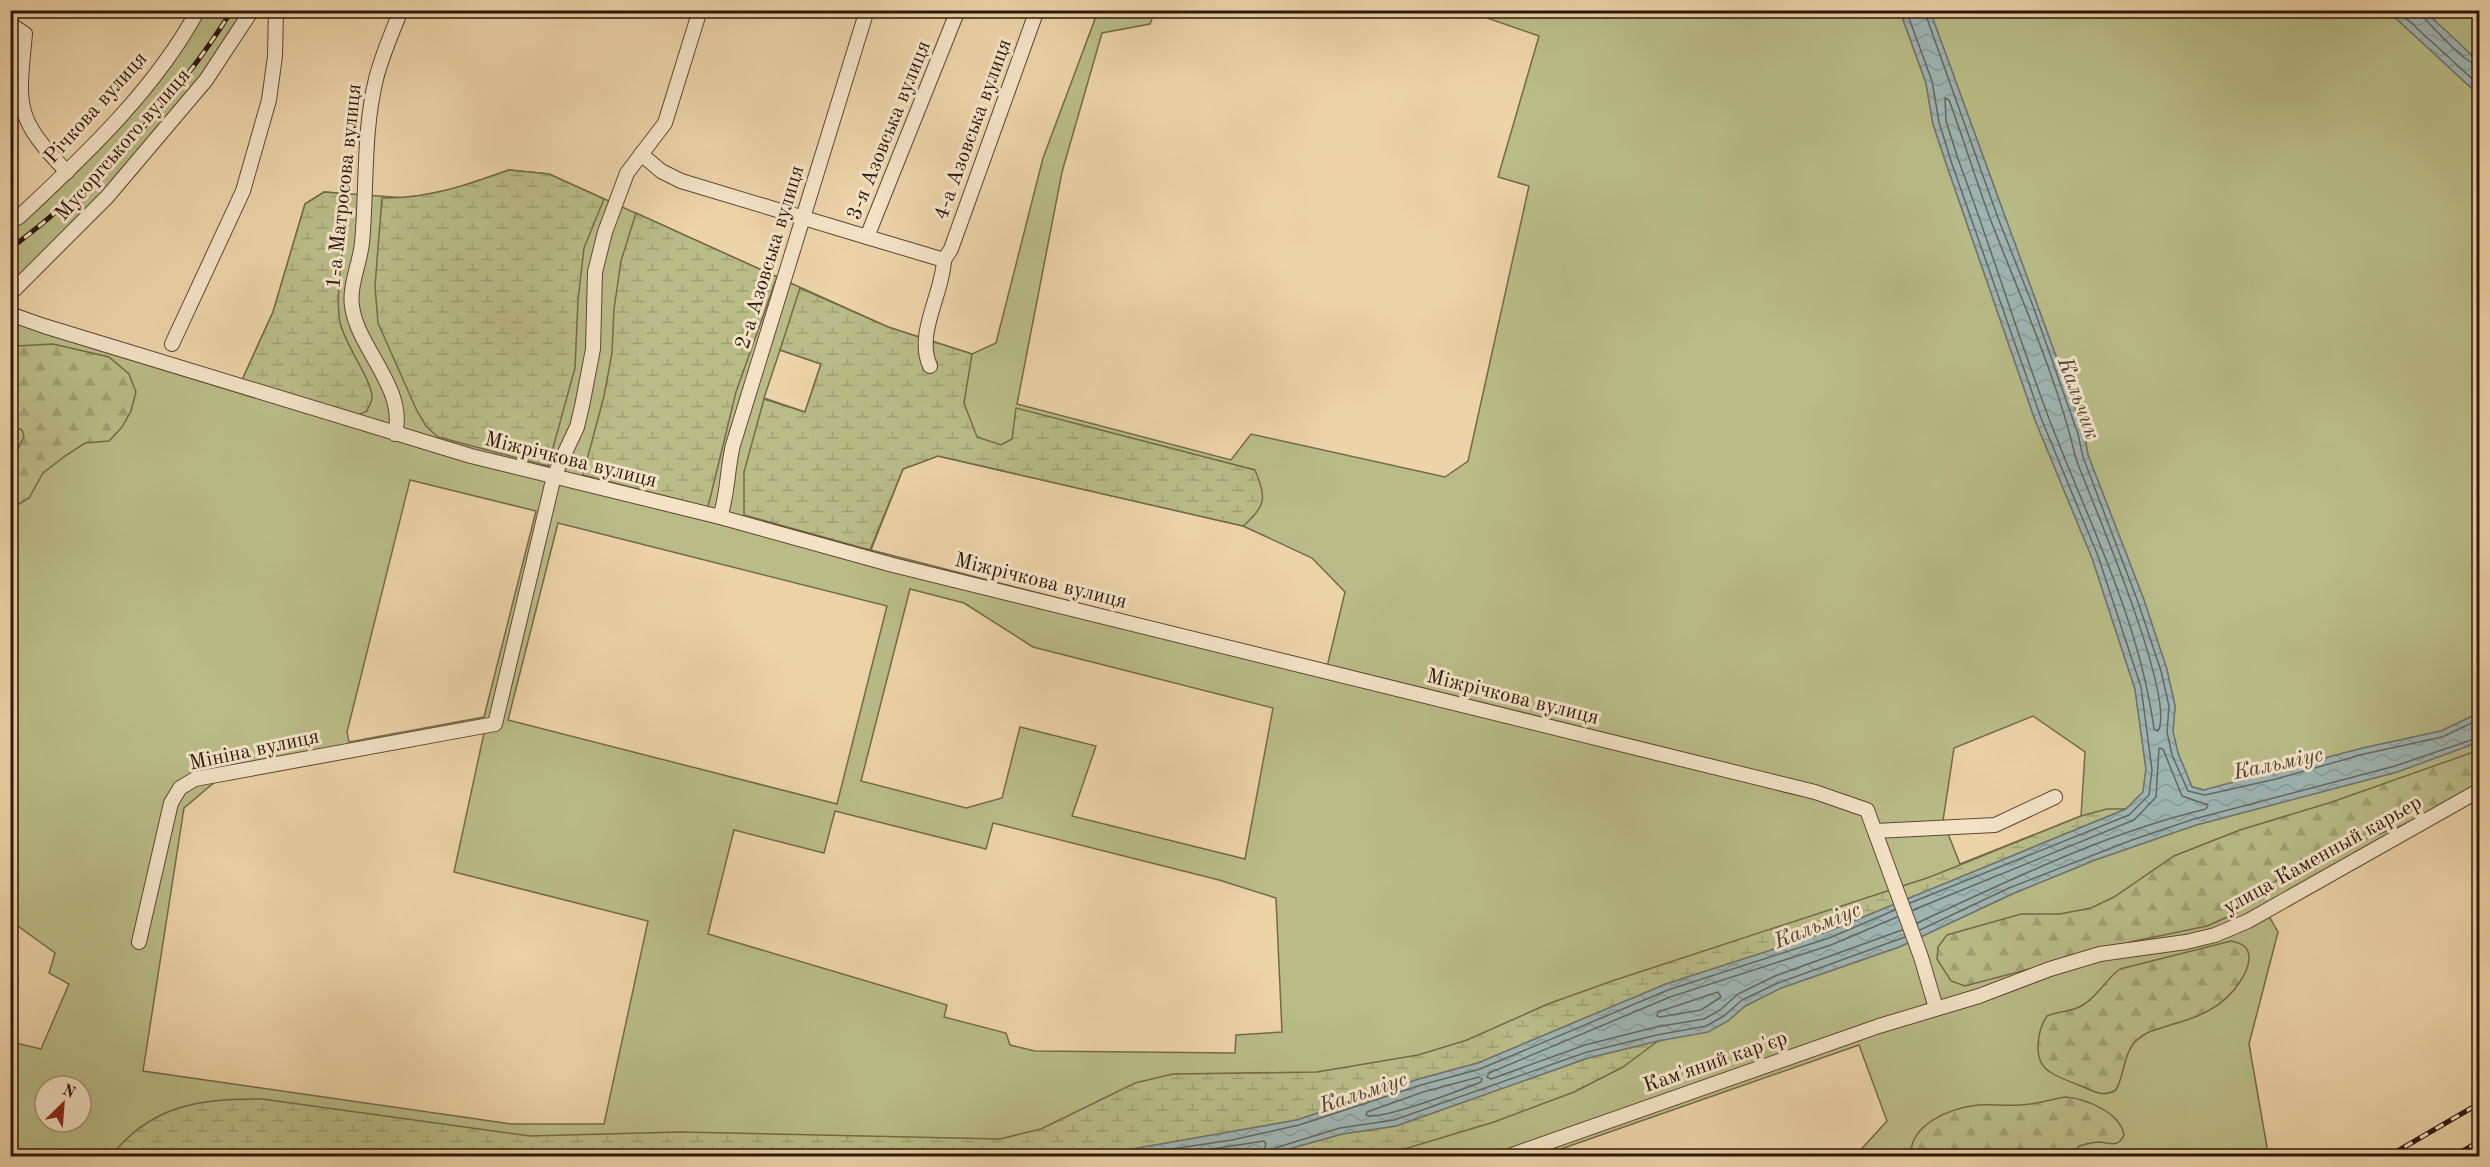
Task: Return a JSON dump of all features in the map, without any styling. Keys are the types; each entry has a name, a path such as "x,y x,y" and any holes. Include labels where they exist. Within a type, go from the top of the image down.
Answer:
{"street":[{"name":"Річкова вулиця","path":"10,221 19,217 67,172 122,114 158,69 198,10"},
{"name":"Мусоргського вулиця","path":"10,294 107,197 206,80 252,10"},
{"path":"172,344 243,191 269,100 275,56 276,10"},
{"name":"1-а Матросова вулиця","path":"395,434 397,420 390,388 357,324 351,304 362,248 372,98 380,66 401,10"},
{"path":"554,476 577,427 589,375 595,272 602,243 627,173 665,123 700,10"},
{"name":"2-а Азовська вулиця","path":"720,517 725,503 732,445 867,10"},
{"name":"3-я Азовська вулиця","path":"641,154 660,171 681,182 867,237 958,10"},
{"name":"4-а Азовська вулиця","path":"930,366 927,356 927,339 944,260 951,249 1037,10"},
{"path":"10,24 25,34 19,93 24,117 40,144 67,172"},
{"path":"867,237 944,260"},
{"name":"Міжрічкова вулиця","path":"10,314 471,456 720,517 892,565 1815,792 1867,810 1875,831"},
{"name":"Мініна вулиця","path":"139,942 171,803 184,784 195,779 495,724 554,476"},
{"name":"улица Каменный карьер","path":"1936,1008 1979,996 2050,969 2100,954 2186,942 2215,935 2248,921 2480,790"},
{"path":"1936,1008 1921,957 1875,831 1995,825 2055,798"},
{"name":"Кам'яний кар'єр","path":"1509,1156 1936,1008"}],"green space":[{"path":"203,11 253,11 194,98 11,295 11,225 70,175"},
{"path":"1098,11 1155,11 1150,24 1102,33 1062,172 1017,404 1231,460 1251,434 1445,477 1468,461 1529,186 1498,177 1539,36 1467,11 1900,11 1926,83 1933,124 2035,420 2092,558 2135,689 2146,769 2143,792 2126,809 1827,932 1093,1156 11,1156 11,1042 41,1049 69,984 49,973 55,953 11,921 10,305 45,322 242,380 273,312 305,204 324,192 407,198 454,189 509,170 549,174 888,327 972,354 996,343 1043,158","holes":["780,350 821,364 805,412 764,398","938,456 1243,526 1312,558 1345,592 1327,667 871,550 903,469","410,480 536,511 484,717 349,742 347,732","558,523 887,606 837,804 508,720","910,589 964,603 1033,647 1273,708 1245,859 1072,816 1096,746 1020,727 1002,798 966,808 861,781","2033,716 2085,752 2081,816 1960,864 1943,821 1954,748","484,733 454,872 648,921 604,1124 511,1124 143,1071 184,808 215,782","835,811 986,849 993,823 1219,880 1276,898 1282,1032 1236,1035 1235,1053 1035,1051 1010,1045 1006,1033 944,1017 947,1005 708,934 734,830 824,853"]},
{"path":"1930,11 2388,11 2479,95 2479,713 2441,731 2363,748 2204,790 2192,787 2178,753 2173,732 2175,706 2167,670 2144,600 2088,455 2084,433"},
{"path":"2424,11 2479,11 2479,62"},
{"path":"509,170 549,174 604,199 584,248 578,300 575,368 548,466 438,437 426,426 417,411 378,323 375,286 382,198 431,194"},
{"path":"324,192 350,194 338,294 343,331 371,391 372,400 367,411 358,415 242,380 273,312 305,204"},
{"path":"636,213 777,277 736,392 708,507 583,475 604,396 612,353 614,309 621,261"},
{"path":"800,288 888,327 972,354 964,403 977,437 1001,445 1012,439 1016,408 1255,470 1262,494 1260,507 1243,526 938,456 903,469 870,550 744,515 744,472 764,399 805,412 821,364 780,350"},
{"path":"53,344 109,357 129,374 136,392 131,411 122,427 109,441 85,443 65,456 43,473 29,498 11,509 11,453 15,455 24,436 22,430 11,425 11,353 17,346"},
{"path":"2479,742 2479,797 2269,916 2278,932 2249,1044 2267,1147 2263,1156 1855,1156 1887,1121 1859,1045 1541,1156 1264,1156 1530,1080 1621,1050 1680,1036 1728,1021 1745,1006 1781,988 1899,947 2012,894 2095,860 2196,825 2397,772"},
{"path":"2479,750 2479,784 2412,822 2298,863 2234,914 2207,926 2135,941 1965,986 1951,981 1937,959 1938,947 1947,935 2021,914 2060,914 2091,908 2114,897 2174,856 2240,830 2332,802"},
{"path":"2107,809 2126,809 1827,932 1666,984 1478,1063 1419,1079 1297,1120 1093,1156 111,1156 126,1139 160,1115 198,1103 240,1099 262,1099 530,1136 681,1132 1000,1139 1041,1129 1135,1083 1173,1074 1317,1072 1418,1055 1467,1040 1548,1004 1612,981 1930,877 2081,816"},
{"path":"2231,941 2244,946 2249,958 2244,974 2233,991 2218,1005 2200,1015 2144,1034 2129,1051 2116,1090 2098,1093 2057,1076 2044,1067 2038,1045 2047,1016 2083,1005 2120,969"},
{"path":"1658,1041 1623,1067 1574,1092 1494,1122 1381,1156 1264,1156 1342,1134 1396,1126 1588,1058"},
{"path":"2066,1097 2092,1104 2109,1113 2121,1127 2124,1135 2122,1139 2114,1144 2096,1142 2079,1146 2072,1156 1911,1156 1912,1145 1917,1135 1924,1127 1944,1114 1978,1105 2026,1105"}],"water":[{"path":"1900,11 1930,11 2084,433 2088,455 2144,600 2167,670 2175,706 2173,732 2178,753 2192,787 2204,790 2363,748 2441,731 2479,713 2479,742 2397,772 2196,825 2095,860 2012,894 1899,947 1781,988 1745,1006 1728,1021 1708,1032 1588,1058 1396,1126 1342,1134 1264,1156 1093,1156 1297,1120 1419,1079 1478,1063 1666,984 1827,932 2126,809 2143,792 2146,769 2135,689 2092,558 2035,420 1933,124 1926,83"},
{"path":"2388,11 2427,13 2479,62 2479,95"}],"railway":[{"path":"10,249 73,197 132,140 185,77 232,10"},
{"path":"2389,1156 2480,1103"},
{"path":"2454,1156 2480,1141"}],"water label":[{"name":"Кальчик","path":"2080,398"},
{"name":"Кальміус","path":"2278,762"},
{"name":"Кальміус","path":"1817,924"},
{"name":"Кальміус","path":"1363,1091"}]}
